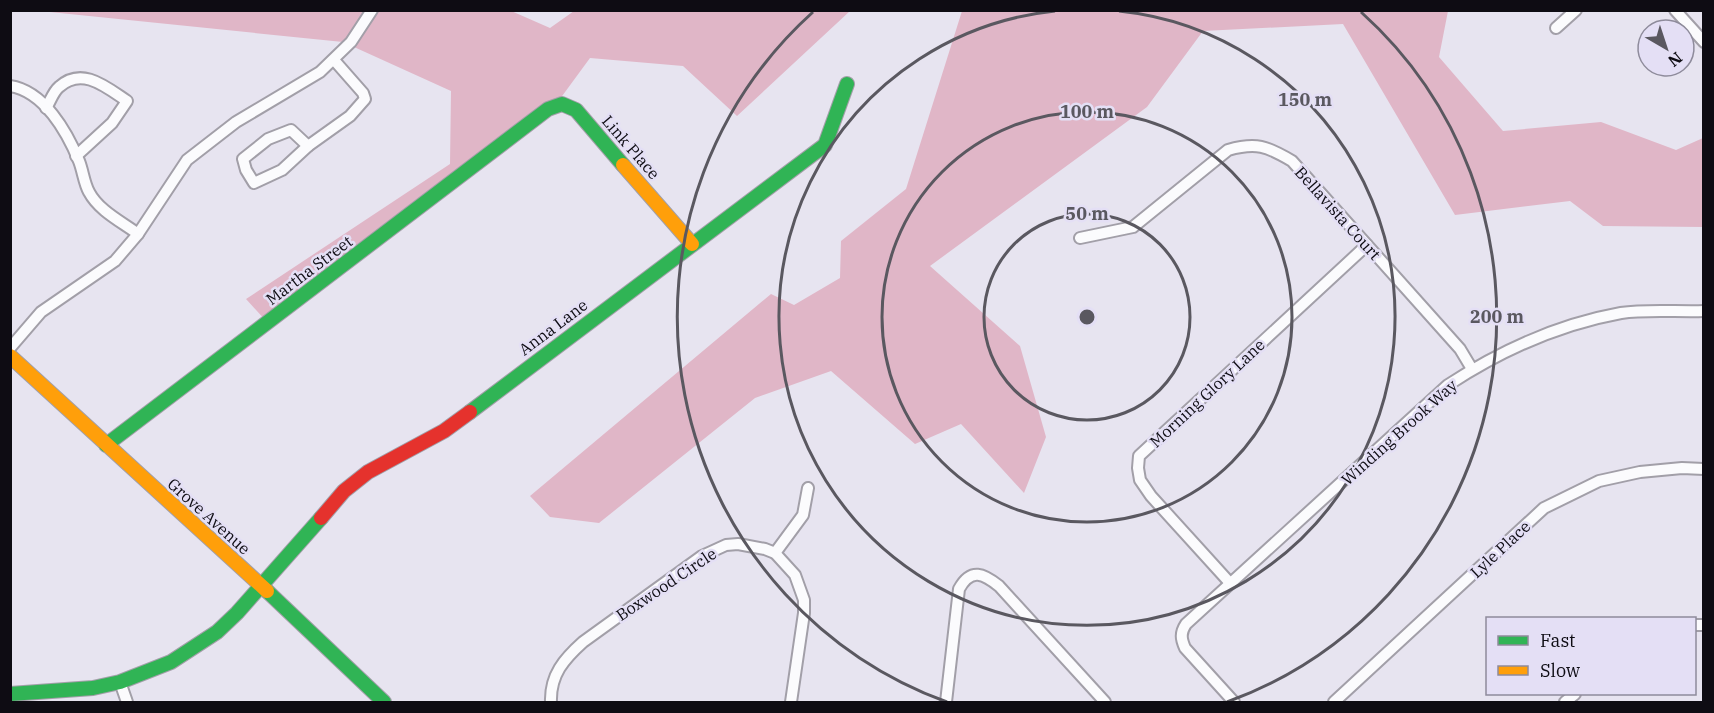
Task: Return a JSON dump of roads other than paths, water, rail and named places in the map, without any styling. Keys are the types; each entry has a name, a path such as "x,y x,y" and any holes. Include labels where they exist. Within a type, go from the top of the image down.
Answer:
{"street":[{"path":"10,348 41,312 115,261 138,234 187,160 236,122 320,72 351,42 372,10"},
{"path":"1556,28 1576,10"},
{"path":"1675,10 1704,42"},
{"path":"308,146 291,130 268,139 256,147 243,159 246,170 254,183 282,170 308,146 350,116 365,99 363,93 334,60"},
{"path":"46,108 58,88 72,79 84,77 93,79 127,101 112,123 76,156"},
{"name":"Anna Lane","path":"10,694 65,692 120,682 171,662 217,632 237,613 344,491 368,472 444,431 692,243 825,146 847,84"},
{"path":"10,86 23,88 46,108 59,124 76,156 89,192 101,208 138,234"},
{"name":"Link Place","path":"532,120 548,109 562,104 576,110 692,243"},
{"name":"Martha Street","path":"106,445 532,120"},
{"name":"Bellavista Court","path":"1080,238 1133,226 1228,150 1257,145 1273,150 1292,161 1460,349 1472,369"},
{"name":"Morning Glory Lane","path":"1230,583 1151,496 1140,480 1139,456 1367,245"},
{"name":"Winding Brook Way","path":"1234,702 1191,656 1181,639 1186,624 1448,385 1472,369 1517,346 1569,327 1622,313 1704,311"},
{"name":"Grove Avenue","path":"10,356 261,585 384,702"},
{"name":"Lyle Place","path":"1334,702 1544,508 1599,481 1640,472 1682,468 1704,469"},
{"path":"791,702 804,600 795,575 775,553 803,515 808,488"},
{"name":"Boxwood Circle","path":"551,702 553,682 566,657 583,642 702,556 726,545 738,544 758,547 775,553"},
{"path":"945,702 960,589 964,581 974,575 984,575 999,586 1105,702"},
{"path":"120,682 127,702"}]}
